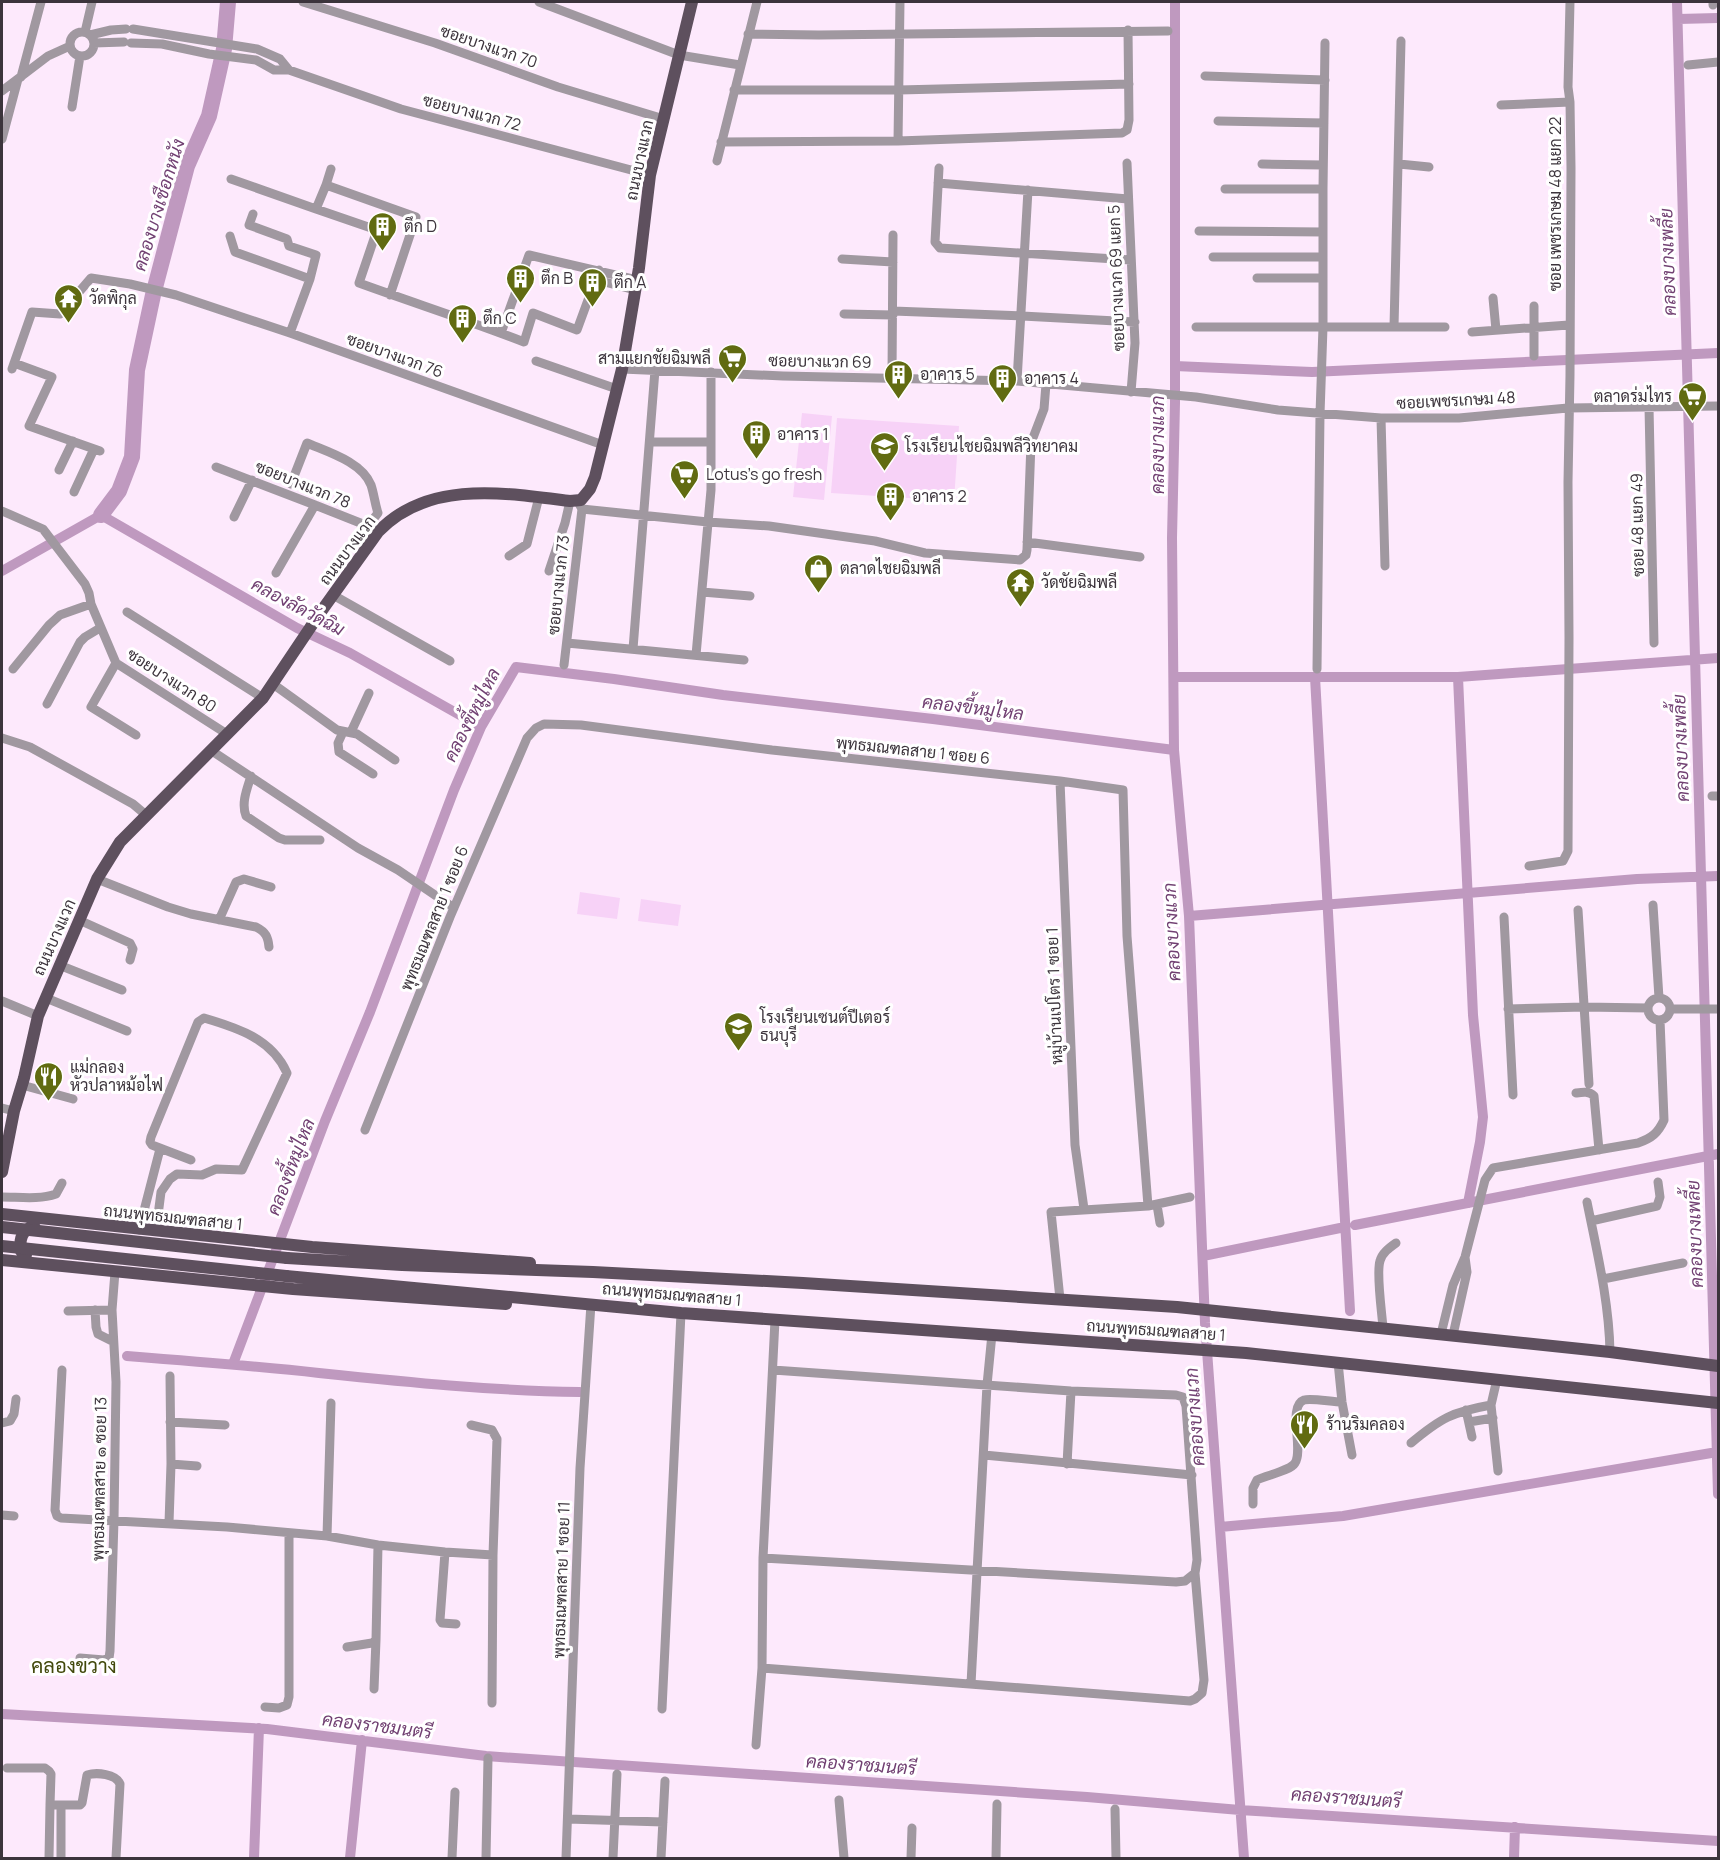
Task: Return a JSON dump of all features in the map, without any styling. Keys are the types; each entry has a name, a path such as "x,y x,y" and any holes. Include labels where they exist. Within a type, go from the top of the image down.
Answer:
{"main road":[{"name":"ถนนบางแวก","path":"2,1172 8,1109 22,1085 38,1016 97,879 120,842 263,698 333,595 373,529 417,505 453,495 489,492 576,503 590,489 622,369 636,285 650,175 692,2"},
{"name":"ถนนพุทธมณฑลสาย 1","path":"2,1214 312,1247 513,1261 593,1272"},
{"path":"65,1267 27,1256 21,1251 19,1240 31,1226 75,1223"},
{"name":"ถนนพุทธมณฑลสาย 1","path":"2,1227 287,1258 803,1282 1177,1307 1610,1352 1719,1366"},
{"name":"ถนนพุทธมณฑลสาย 1","path":"2,1246 285,1276 681,1313 1246,1353 1715,1402"},
{"name":"ถนนพุทธมณฑลสาย 1","path":"2,1260 293,1289 511,1304 591,1304"},
{"path":"2,1270 10,1266 32,1264"}],"street":[{"path":"2,139 41,2"},
{"path":"70,46 80,56 90,53 92,2"},
{"name":"ซอยบางแวก 70","path":"303,2 435,43 558,87 664,119"},
{"path":"538,2 679,55 740,65"},
{"path":"717,161 757,2"},
{"path":"898,141 900,2"},
{"name":"ซอย เพชรเกษม 48 แยก 22","path":"1529,866 1563,861 1568,851 1570,2"},
{"path":"90,37 111,30 129,29 163,33 257,49 280,59 289,70"},
{"path":"722,142 898,141 1122,133 1128,127 1128,30"},
{"path":"748,34 899,35 1168,31"},
{"path":"2,91 48,56 70,46 73,36 79,32 90,37 128,43 162,44 209,54 256,60 274,70 289,70"},
{"path":"1394,327 1401,41"},
{"path":"1317,669 1325,43"},
{"path":"72,107 80,56"},
{"path":"1688,65 1719,62"},
{"name":"ซอยบางแวก 72","path":"289,70 401,109 650,175"},
{"path":"1205,76 1325,80"},
{"path":"734,90 899,90 1129,84"},
{"path":"1501,105 1570,102"},
{"path":"1218,121 1324,123"},
{"name":"ซอยบางแวก 69 แยก 5","path":"1127,163 1135,322 1131,392"},
{"path":"1262,164 1323,165"},
{"path":"1399,164 1430,167"},
{"path":"939,168 935,242 937,246 944,249 1131,260"},
{"path":"316,209 328,177 416,217 390,295"},
{"path":"231,179 377,230 359,283 524,342 533,314 577,330 598,275"},
{"path":"938,183 1128,199"},
{"path":"1225,189 1323,189"},
{"path":"1017,381 1028,190"},
{"path":"253,214 249,225 287,239 289,246 316,255 310,279 290,333"},
{"path":"1199,231 1323,232"},
{"path":"892,377 893,235"},
{"path":"230,236 235,252 310,279"},
{"path":"501,333 529,255 590,270 598,275 636,285"},
{"path":"1213,257 1323,257"},
{"path":"842,259 893,262"},
{"name":"ซอยบางแวก 76","path":"73,441 29,426 52,377 13,366 32,312 60,314 92,278 176,295 290,333 603,445"},
{"path":"1257,278 1323,278"},
{"path":"1493,298 1496,330"},
{"path":"1534,306 1534,356"},
{"path":"844,314 1022,316 1135,322"},
{"path":"1472,332 1569,325"},
{"path":"1196,327 1445,327"},
{"path":"536,361 617,389"},
{"name":"ซอยบางแวก 69","path":"622,369 783,376 1017,381 1196,397"},
{"path":"633,649 655,370"},
{"path":"696,655 708,522 711,372"},
{"path":"549,571 565,523 576,503 644,516 770,526 875,541 925,553 1010,561 1023,559 1026,555 1027,542 1031,443 1042,416 1046,384"},
{"name":"ซอยเพชรเกษม 48","path":"1196,397 1278,410 1381,417 1459,418 1568,408 1719,406"},
{"name":"ซอย 48 แยก 49","path":"1649,407 1654,643"},
{"path":"1381,417 1385,566"},
{"path":"59,470 73,441 97,450 74,492"},
{"path":"650,442 711,442"},
{"path":"291,484 308,443 350,463 364,474 370,483 378,513 373,529"},
{"name":"ซอยบางแวก 78","path":"216,467 373,529"},
{"path":"234,517 252,480"},
{"path":"509,556 527,544 539,497"},
{"name":"ซอยบางแวก 73","path":"564,665 576,503"},
{"path":"276,573 315,505"},
{"name":"ซอยบางแวก 80","path":"2,511 43,529 85,584 90,604 116,663 227,734"},
{"path":"1027,542 1140,557"},
{"path":"702,592 750,596"},
{"path":"333,595 450,661"},
{"path":"13,669 60,615 90,604"},
{"path":"127,612 263,698"},
{"path":"46,704 80,642 100,628"},
{"path":"567,643 744,660"},
{"path":"116,663 91,707 136,735"},
{"path":"273,684 337,730 357,734 395,760"},
{"path":"369,693 347,732 338,743 339,752 373,774"},
{"name":"พุทธมณฑลสาย 1 ซอย 6","path":"365,1130 454,908 527,738 544,724 581,725 772,750 1060,781 1123,790 1127,936 1153,1205"},
{"path":"2,738 30,747 133,804 146,815"},
{"path":"212,751 358,848 398,870 454,908"},
{"path":"251,776 244,801 246,816 285,840 320,840"},
{"name":"หมู่บ้านเปโตร 1 ซอย 1","path":"1060,781 1075,1144 1084,1209"},
{"path":"97,879 168,907 256,927 265,932 269,947"},
{"path":"219,920 236,882 244,879 271,886"},
{"path":"1653,905 1659,998"},
{"path":"1578,910 1589,1084"},
{"path":"1504,917 1513,1095"},
{"path":"79,920 130,943 133,949 130,960"},
{"path":"59,966 122,990"},
{"path":"46,998 127,1031"},
{"path":"1659,998 1667,1001 1670,1009 1667,1017 1659,1020 1653,1017 1648,1008 1652,1001 1659,998"},
{"path":"2,1001 38,1016"},
{"path":"1508,1009 1648,1008"},
{"path":"1670,1009 1716,1009"},
{"path":"156,1231 161,1192 170,1179 177,1174 202,1175 216,1169 239,1171 244,1168 287,1073 284,1066 262,1041 227,1025 204,1018 200,1019 150,1142 160,1149 191,1160"},
{"path":"1447,1335 1453,1285 1466,1257 1481,1192 1492,1168 1638,1143 1651,1138 1659,1131 1664,1120 1659,1020"},
{"path":"22,1085 73,1099"},
{"path":"1576,1093 1586,1092 1594,1096 1599,1150"},
{"path":"139,1230 160,1149"},
{"path":"1591,1221 1657,1206 1660,1197 1658,1182"},
{"path":"2,1197 50,1196 56,1194 62,1183"},
{"path":"1060,1299 1051,1212 1153,1205 1190,1197"},
{"path":"1587,1202 1610,1321 1610,1352"},
{"path":"1153,1205 1160,1223"},
{"path":"1383,1328 1380,1259 1385,1251 1396,1243"},
{"path":"1603,1279 1683,1263"},
{"name":"พุทธมณฑลสาย ๑ ซอย 13","path":"80,1658 104,1660 109,1658 114,1520 116,1382 112,1310 115,1272"},
{"name":"พุทธมณฑลสาย 1 ซอย 11","path":"566,1858 580,1468 591,1304"},
{"path":"95,1310 98,1334 112,1341"},
{"path":"68,1311 112,1310"},
{"path":"662,1709 681,1313"},
{"path":"756,1745 762,1668 763,1558 776,1320"},
{"path":"970,1684 992,1334"},
{"path":"1338,1362 1342,1402 1352,1455"},
{"path":"62,1370 55,1510 57,1516 61,1518 169,1523 327,1536 378,1545 493,1555"},
{"path":"762,1668 1190,1701 1202,1693 1204,1680 1192,1475 1186,1406 1183,1397 773,1370"},
{"path":"169,1523 170,1376"},
{"path":"1497,1379 1491,1405 1498,1471"},
{"path":"1067,1464 1071,1390"},
{"path":"2,1423 10,1420 14,1414 16,1399"},
{"path":"1253,1504 1253,1488 1257,1480 1291,1468 1297,1462 1296,1411 1299,1404 1305,1400 1342,1402"},
{"path":"327,1536 331,1403"},
{"path":"1411,1443 1448,1416 1491,1405"},
{"path":"1467,1410 1472,1437"},
{"path":"1469,1422 1492,1418"},
{"path":"170,1422 225,1425"},
{"path":"471,1425 492,1430 496,1439 492,1703"},
{"path":"984,1455 1192,1475"},
{"path":"171,1464 196,1466"},
{"path":"2,1515 14,1516"},
{"path":"265,1707 279,1708 287,1705 289,1698 289,1533"},
{"path":"374,1689 378,1545"},
{"path":"445,1552 440,1620 442,1623 456,1624"},
{"path":"763,1558 1176,1582 1185,1581 1196,1573"},
{"path":"347,1647 372,1643 376,1640"},
{"path":"486,1858 488,1758"},
{"path":"7,1768 45,1768 51,1774 49,1858"},
{"path":"50,1805 80,1805 87,1775 91,1773 114,1776 118,1779 120,1784 116,1858"},
{"path":"613,1858 617,1774"},
{"path":"661,1858 664,1781"},
{"path":"452,1858 455,1792"},
{"path":"839,1800 844,1858"},
{"path":"996,1858 997,1804"},
{"path":"61,1805 61,1858"},
{"path":"1115,1809 1116,1858"},
{"path":"568,1820 663,1822"},
{"path":"911,1858 912,1828"}],"shaded area":[{"path":"802,413 832,416 824,500 793,497"},
{"path":"837,418 959,426 954,501 831,493"},
{"path":"580,892 620,898 617,919 577,914"},
{"path":"641,899 681,905 678,926 638,921"}],"waterway":[{"name":"คลองบางเชือกหนัง","path":"101,515 119,491 132,457 137,370 153,295 187,166 209,116 224,49 228,2"},
{"name":"คลองบางแวก","path":"1175,2 1175,403 1172,538 1174,750 1189,916 1205,1323 1244,1858"},
{"name":"คลองบางเพลี้ย","path":"1677,2 1718,1494"},
{"path":"1678,19 1718,18"},
{"path":"1175,366 1312,372 1718,353"},
{"name":"คลองลัดวัดฉิม","path":"2,571 101,515 297,628 350,653 481,727"},
{"path":"1174,677 1458,677 1718,658"},
{"name":"คลองขี้หมูไหล","path":"233,1364 454,790 481,727 516,667 723,695 1174,750"},
{"path":"1315,677 1350,1311"},
{"path":"1458,677 1473,1015 1483,1117 1468,1203"},
{"path":"1189,916 1637,879 1718,876"},
{"path":"1355,1225 1718,1154"},
{"path":"1203,1256 1345,1227"},
{"path":"127,1356 450,1386 580,1392"},
{"path":"1220,1527 1343,1516 1717,1452"},
{"name":"คลองราชมนตรี","path":"2,1714 267,1729 486,1756 1087,1797 1240,1810 1718,1841"},
{"path":"254,1858 259,1728"},
{"path":"350,1858 362,1740"},
{"path":"1514,1858 1515,1827"}],"place":[{"name":"ตึก D","path":"383,252"},
{"name":"ตึก B","path":"520,304"},
{"name":"ตึก A","path":"593,308"},
{"name":"วัดพิกุล","path":"68,324"},
{"name":"ตึก C","path":"462,344"},
{"name":"สามแยกชัยฉิมพลี","path":"732,384"},
{"name":"อาคาร 5","path":"899,400"},
{"name":"อาคาร 4","path":"1003,404"},
{"name":"ตลาดร่มไทร","path":"1693,422"},
{"name":"อาคาร 1","path":"756,460"},
{"name":"โรงเรียนไชยฉิมพลีวิทยาคม","path":"884,472"},
{"name":"Lotus's go fresh","path":"685,500"},
{"name":"อาคาร 2","path":"891,522"},
{"name":"ตลาดไชยฉิมพลี","path":"819,594"},
{"name":"วัดชัยฉิมพลี","path":"1020,608"},
{"name":"โรงเรียนเซนต์ปีเตอร์ ธนบุรี","path":"739,1052"},
{"name":"แม่กลอง หัวปลาหม้อไฟ","path":"49,1102"},
{"name":"ร้านริมคลอง","path":"1305,1450"}],"district":[{"name":"คลองขวาง","path":"74,1666"}]}
